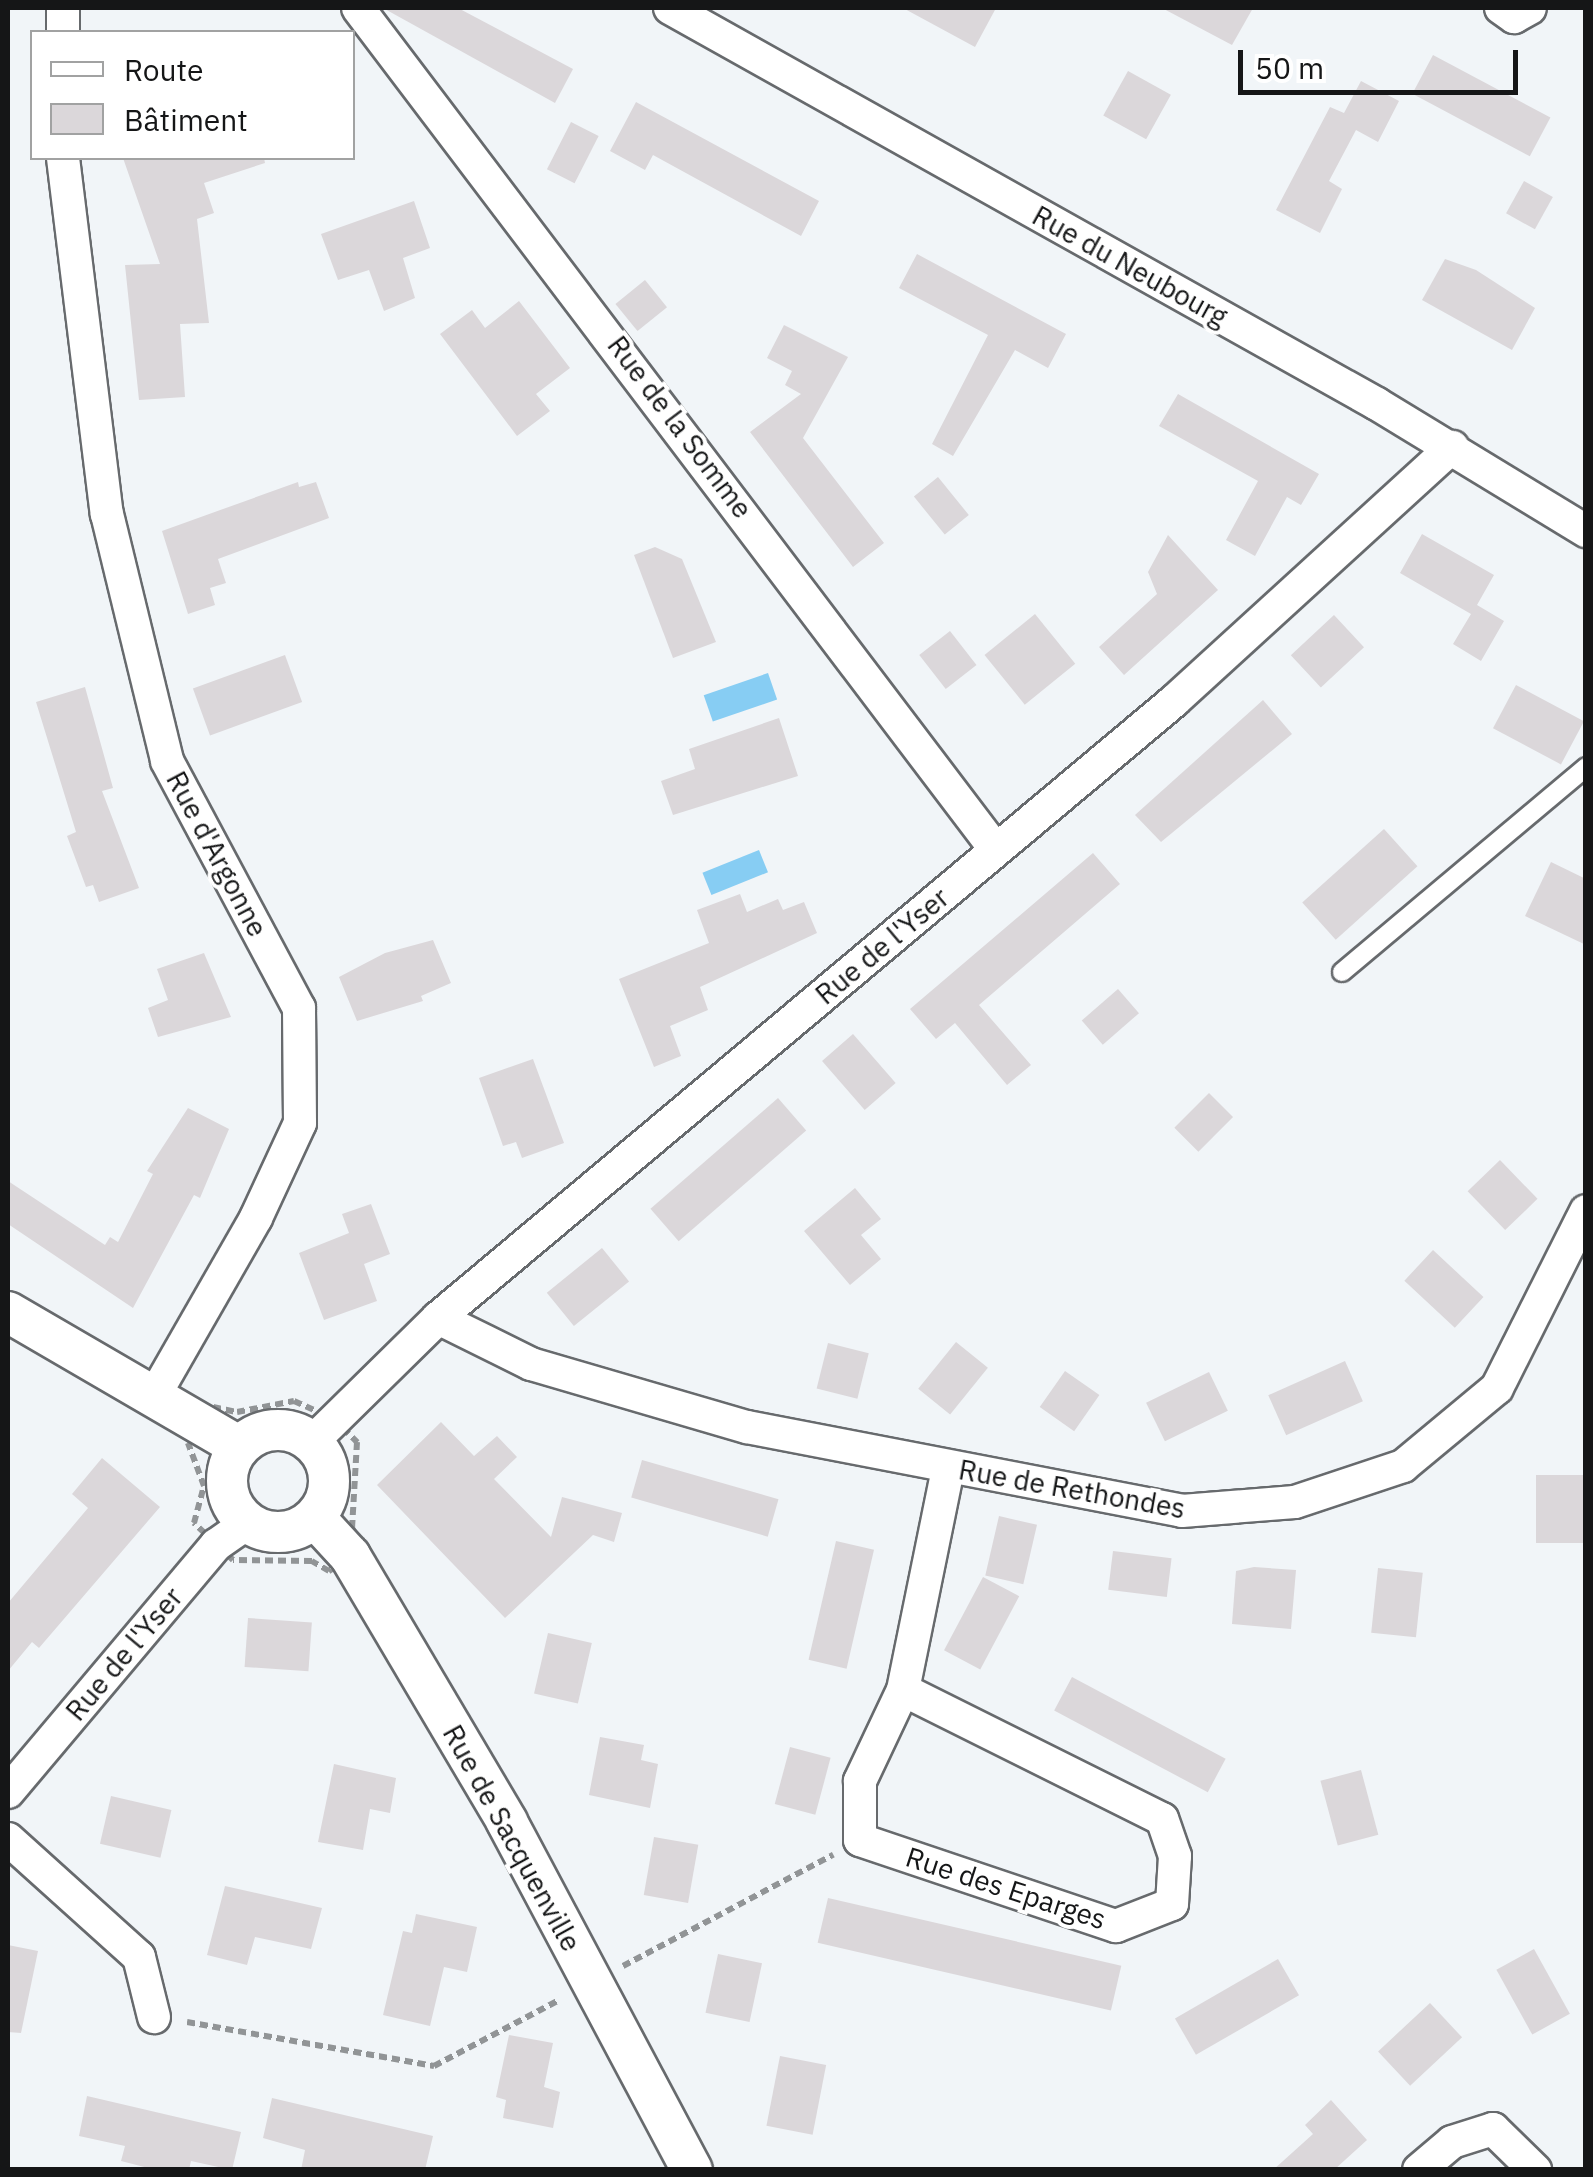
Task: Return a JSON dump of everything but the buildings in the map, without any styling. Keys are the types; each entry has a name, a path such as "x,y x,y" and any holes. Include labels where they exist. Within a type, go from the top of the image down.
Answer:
{"street":[{"name":"Rue de la Somme","path":"358,8 996,850"},
{"name":"Rue du Neubourg","path":"670,8 1452,447 1586,532"},
{"path":"1501,8 1514,18 1530,8"},
{"name":"Rue d'Argonne","path":"63,160 106,514 167,761 299,1008 300,1123 256,1218 154,1396"},
{"name":"Rue de l'Yser","path":"311,1443 438,1318 1174,700 1452,447"},
{"name":"Rue de Rethondes","path":"438,1318 531,1364 747,1427 1182,1511 1295,1502 1402,1466 1497,1388 1586,1211"},
{"path":"8,1312 240,1447"},
{"path":"269,1431 311,1443 329,1476 314,1518 281,1532 248,1523 229,1496 227,1478 240,1447 269,1431"},
{"path":"860,1840 860,1781 904,1690 948,1468"},
{"name":"Rue de Sacquenville","path":"314,1518 360,1573 507,1822 692,2170"},
{"name":"Rue de l'Yser","path":"8,1792 216,1545 248,1523"},
{"name":"Rue des Eparges","path":"860,1840 1116,1926 1172,1904 1174,1856 1162,1819 904,1690"},
{"path":"8,1839 139,1957 154,2017"},
{"path":"1419,2170 1452,2142 1492,2130 1535,2170"}],"lane":[{"path":"1342,972 1586,767"}],"path":[{"path":"154,2017 434,2066 860,1840"}],"water":[{"path":"768,673 777,699 713,722 704,695"},
{"path":"759,850 768,872 711,895 702,873"}]}
